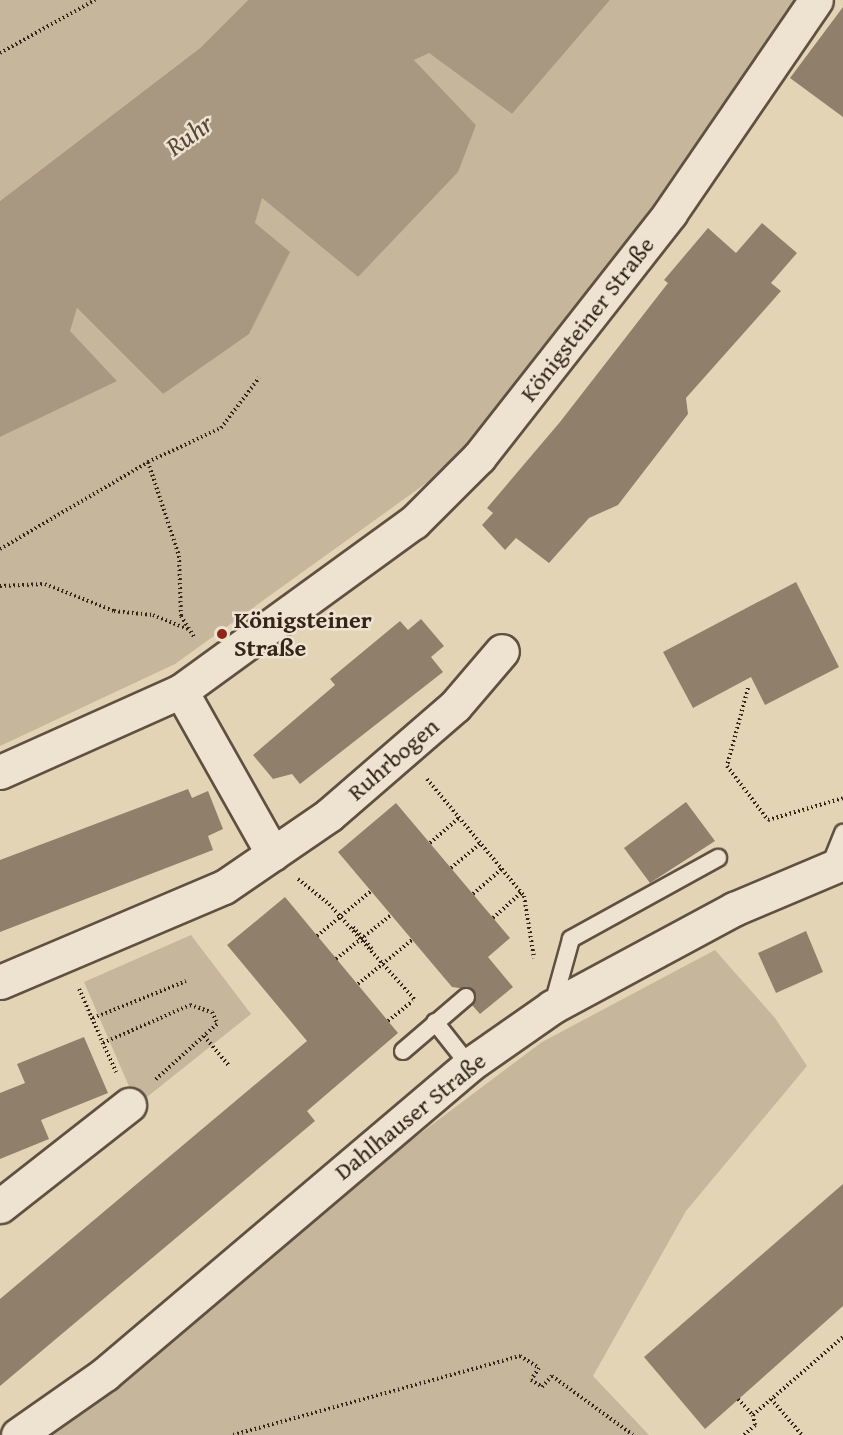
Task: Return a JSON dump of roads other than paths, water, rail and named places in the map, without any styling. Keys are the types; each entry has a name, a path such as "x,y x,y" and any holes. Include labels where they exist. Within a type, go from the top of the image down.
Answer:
{"street":[{"name":"Königsteiner Straße","path":"0,772 181,691 414,522 479,457 670,213 816,0"},
{"name":"Ruhrbogen","path":"0,982 224,888 329,815 455,706 502,651"},
{"path":"181,691 273,854"},
{"name":"Dahlhauser Straße","path":"18,1435 105,1374 469,1065 552,1007 734,909 836,866"},
{"path":"0,1206 124,1093"}],"lane":[{"path":"836,866 843,833"},
{"path":"552,1007 571,939 718,858"},
{"path":"403,1050 465,998"},
{"path":"435,1022 469,1065"}],"water":[{"name":"Ruhr","path":"248,0 610,0 512,114 429,53 414,60 476,125 458,172 358,277 262,198 255,223 290,252 249,334 163,394 77,308 70,331 117,381 0,437 0,201 200,48"}],"place":[{"name":"Königsteiner Straße","path":"222,634"}]}
